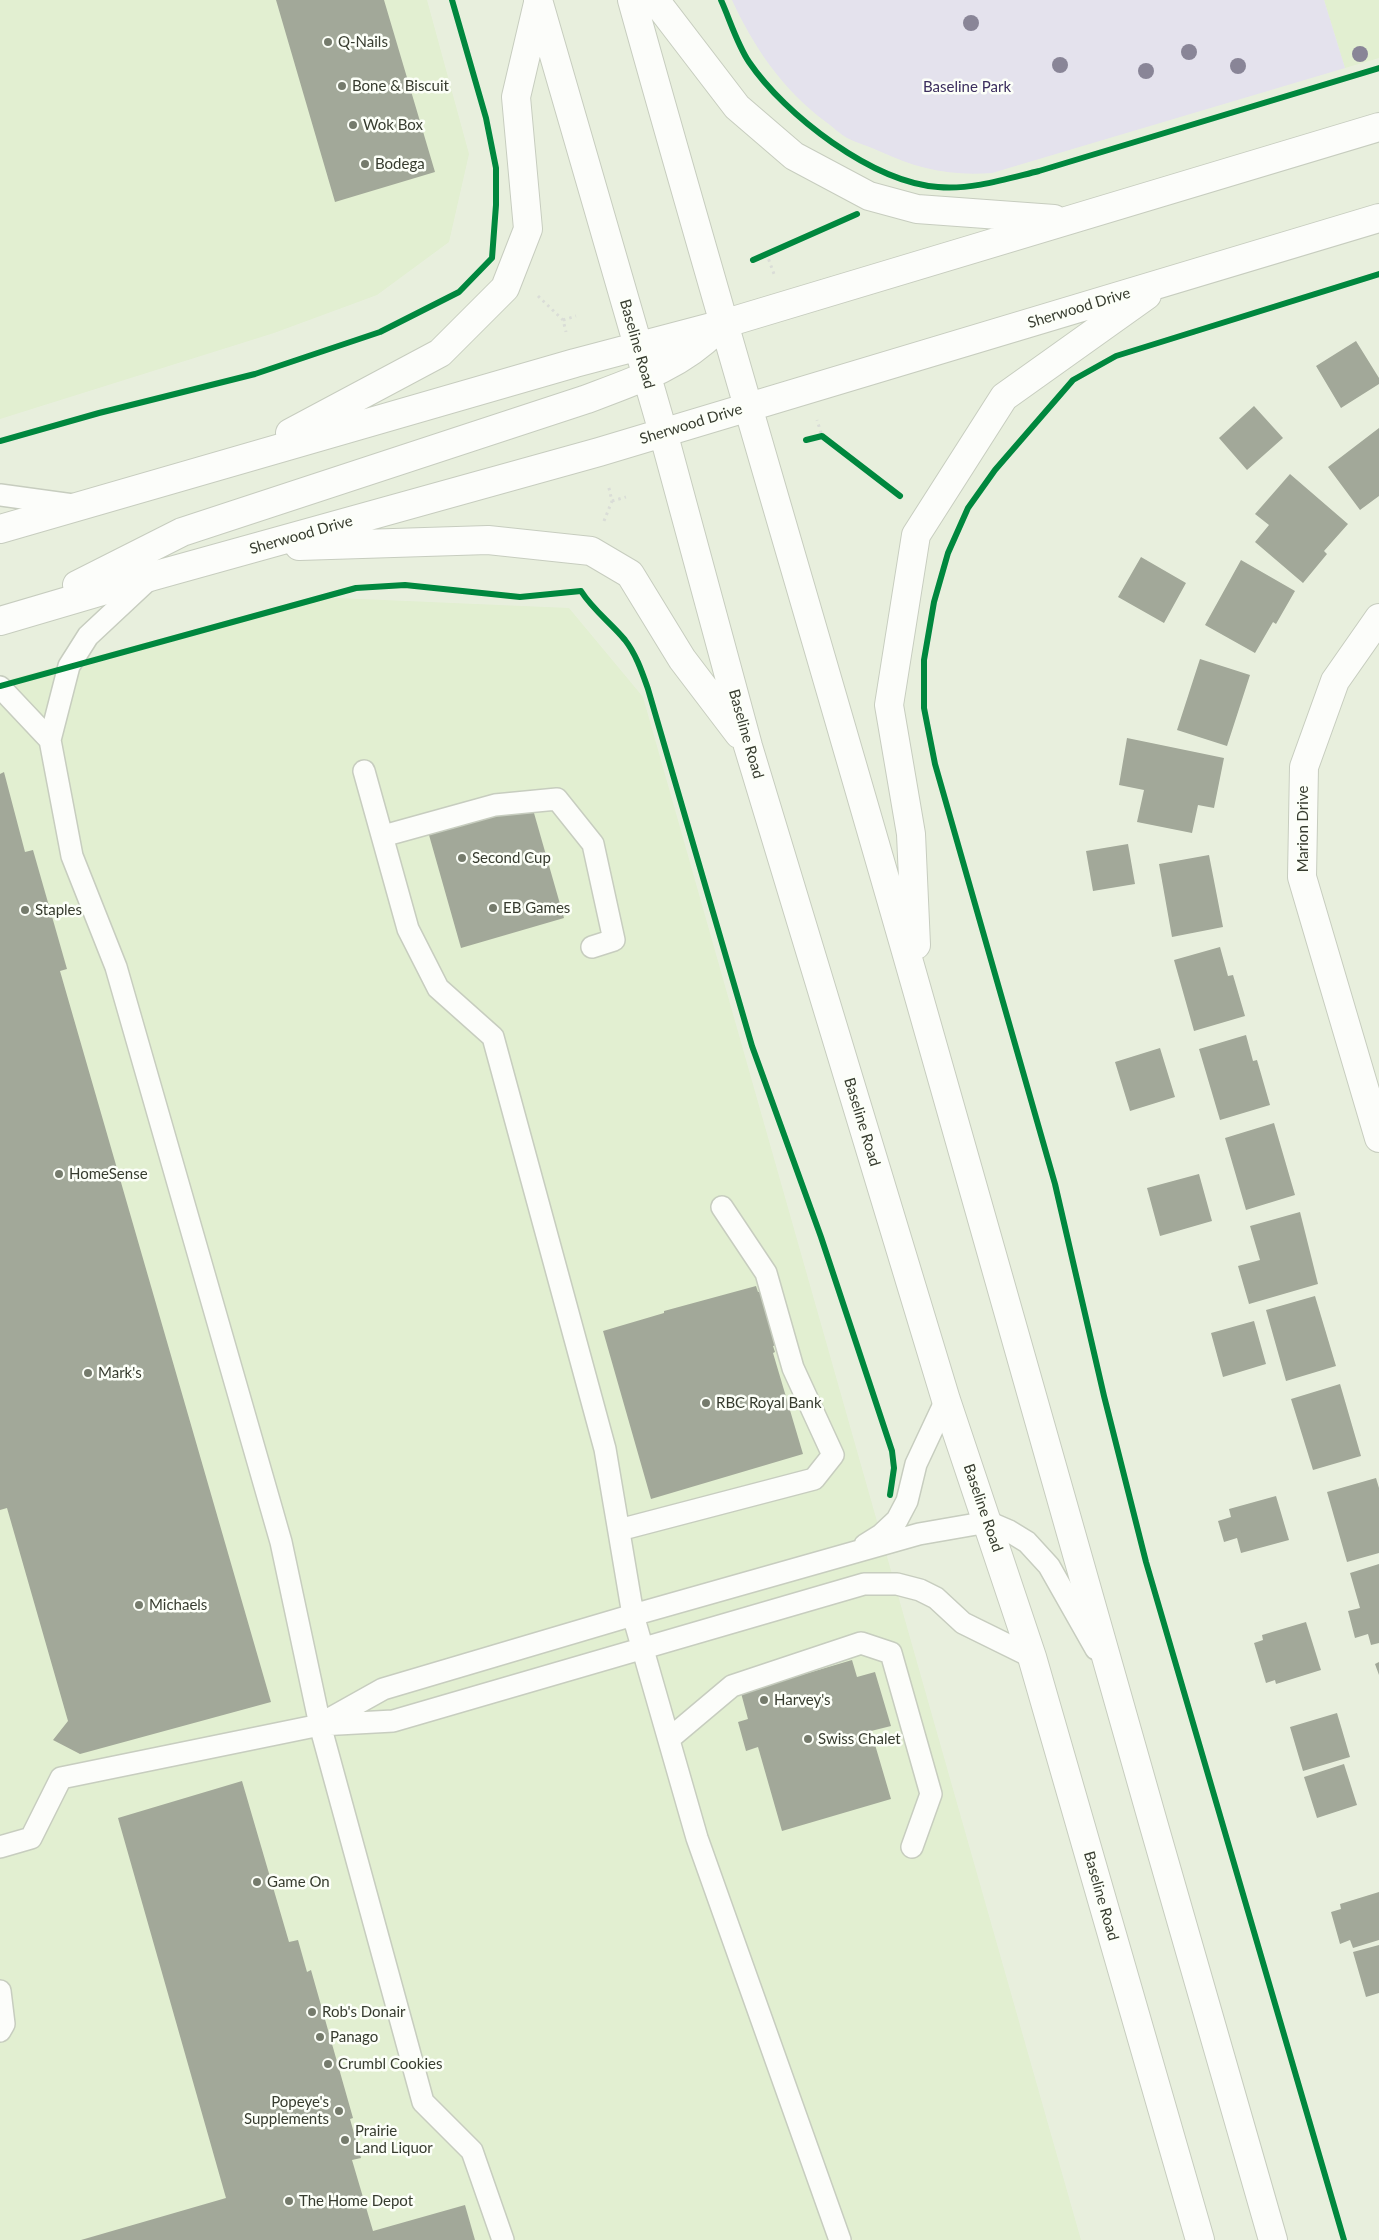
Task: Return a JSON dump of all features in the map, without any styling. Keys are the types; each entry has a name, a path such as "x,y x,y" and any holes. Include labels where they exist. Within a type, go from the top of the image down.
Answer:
{"main road":[{"path":"632,0 722,324 748,406 918,991 1272,2240"},
{"path":"655,0 737,107 794,156 869,196 917,209 1070,220"},
{"path":"240,459 440,353 505,288 528,229 516,97 538,1"},
{"name":"Baseline Road","path":"538,1 663,432 748,746 946,1400 1032,1657 1200,2240"},
{"path":"0,529 575,363 638,348 722,324 1379,127"},
{"name":"Sherwood Drive","path":"5,620 153,576 599,452 1379,218"},
{"path":"918,991 911,834 889,705 916,535 1004,397 1167,281"},
{"path":"5,620 182,532 584,400 647,376 705,342 722,324"},
{"path":"255,548 488,540 591,551 630,574 682,658 748,746"},
{"name":"Marion Drive","path":"1379,618 1335,681 1304,767 1302,877 1379,1138"}],"lane":[{"path":"0,495 84,506"},
{"path":"153,576 123,601 88,636 68,666 50,740 72,856 116,967 281,1542 320,1725 423,2102 472,2151 503,2240"},
{"path":"0,687 50,740"},
{"path":"364,771 408,929 438,988 493,1037 605,1448 633,1615 642,1648 697,1838 840,2240"},
{"path":"383,836 495,805 557,799 593,844 614,940 592,946"},
{"path":"619,1530 814,1479 833,1455 793,1368 766,1273 722,1208"},
{"path":"848,1555 881,1535 897,1520 907,1501 916,1464 946,1400"},
{"path":"320,1725 384,1689 633,1615 919,1534 988,1522 1009,1531 1027,1542 1049,1566 1111,1677"},
{"path":"0,1847 30,1838 61,1778 320,1725 393,1721 864,1584 897,1584 920,1590 936,1598 963,1623 1032,1657"},
{"path":"669,1740 732,1686 862,1643 891,1653 931,1794 912,1847"},
{"path":"0,1991 4,2024 0,2031"}],"path":[{"path":"753,260 767,255 774,274"},
{"path":"534,293 563,320 576,316"},
{"path":"806,440 822,436 816,417"},
{"path":"602,524 612,501 605,477"},
{"path":"612,501 626,497"}],"shaded area":[{"path":"0,0 427,0 469,154 449,242 377,295 274,333 0,419"},
{"path":"1324,0 1379,0 1379,58 1345,68"},
{"path":"314,597 569,608 643,697 1081,2240 0,2240 0,682"}],"green space":[{"name":"Baseline Park","path":"732,0 1324,0 1345,68 992,173 948,172 921,167 851,140 811,110 771,67 750,35"}],"building":[{"path":"276,0 384,0 435,172 335,202"},
{"path":"1356,341 1379,378 1379,384 1341,408 1316,366"},
{"path":"1254,406 1283,438 1247,470 1219,438"},
{"path":"1379,428 1379,496 1360,510 1328,467"},
{"path":"1290,474 1348,524 1324,551 1327,554 1303,583 1255,542 1269,525 1255,514"},
{"path":"1141,557 1186,583 1164,623 1118,597"},
{"path":"1241,560 1295,591 1276,624 1273,622 1255,653 1205,625"},
{"path":"1200,659 1250,675 1227,746 1177,730"},
{"path":"1127,738 1224,758 1214,808 1198,805 1192,833 1137,822 1144,790 1119,785"},
{"path":"4,772 25,852 33,850 67,969 60,971 271,1702 80,1754 53,1740 68,1721 7,1508 0,1510 0,774"},
{"path":"532,806 564,918 461,948 429,835"},
{"path":"1128,844 1135,884 1093,891 1086,851"},
{"path":"1209,855 1223,927 1172,937 1159,864"},
{"path":"1220,947 1228,976 1233,975 1245,1016 1194,1031 1174,960"},
{"path":"1246,1035 1253,1061 1257,1060 1270,1105 1220,1120 1199,1049"},
{"path":"1160,1048 1175,1097 1130,1111 1115,1062"},
{"path":"1274,1123 1295,1195 1246,1210 1225,1138"},
{"path":"1199,1174 1212,1221 1160,1236 1147,1188"},
{"path":"1300,1212 1318,1284 1249,1304 1238,1266 1260,1260 1250,1226"},
{"name":"RBC Royal Bank","path":"756,1286 758,1292 769,1289 785,1343 773,1346 775,1352 773,1353 803,1454 651,1499 603,1331 664,1313 664,1311"},
{"path":"1315,1296 1336,1366 1286,1381 1266,1310"},
{"path":"1254,1321 1266,1364 1223,1377 1211,1333"},
{"path":"1340,1384 1361,1456 1313,1470 1291,1399"},
{"path":"1376,1478 1379,1488 1379,1553 1347,1562 1327,1492"},
{"path":"1276,1496 1289,1540 1241,1553 1237,1538 1224,1542 1218,1521 1231,1517 1229,1509"},
{"path":"1379,1564 1379,1643 1371,1645 1368,1634 1355,1638 1348,1611 1360,1608 1350,1573"},
{"path":"1306,1622 1321,1670 1276,1684 1275,1680 1266,1683 1254,1643 1263,1640 1262,1635"},
{"name":"Swiss Chalet","path":"852,1660 857,1677 875,1672 891,1726 871,1731 891,1799 782,1831 758,1747 746,1751 738,1722 748,1719 741,1693"},
{"path":"1379,1662 1379,1675 1375,1664"},
{"path":"1337,1713 1350,1757 1303,1771 1290,1727"},
{"path":"1344,1764 1357,1805 1317,1818 1304,1777"},
{"path":"242,1781 289,1942 298,1940 307,1972 311,1970 353,2118 350,2119 361,2158 352,2160 373,2231 465,2205 475,2240 81,2240 226,2198 118,1818"},
{"path":"1379,1892 1379,1940 1353,1948 1350,1940 1340,1944 1331,1912 1341,1909 1340,1904"},
{"path":"1379,1945 1379,1993 1366,1997 1353,1952"}],"cycle path":[{"path":"0,441 99,413 255,374 380,332 459,292 492,258 496,205 496,168 486,118 452,0"},
{"path":"721,0 737,40 749,62 784,103 807,124 859,159 886,173 912,182 938,187 950,188 976,185 1039,171 1379,68"},
{"path":"753,260 857,214"},
{"path":"1344,2240 1146,1562 1104,1396 1055,1184 935,764 924,708 924,660 934,602 948,553 968,508 995,470 1073,380 1116,356 1379,274"},
{"path":"806,440 822,436 900,496"},
{"path":"0,686 356,588 405,585 520,597 581,591 629,645 648,689 752,1046 821,1237 892,1451 894,1468 890,1495"}],"place":[{"name":"Q-Nails","path":"328,42"},
{"name":"Bone & Biscuit","path":"342,86"},
{"name":"Wok Box","path":"353,125"},
{"name":"Bodega","path":"365,164"},
{"name":"Second Cup","path":"462,858"},
{"name":"EB Games","path":"493,908"},
{"name":"Staples","path":"25,910"},
{"name":"HomeSense","path":"59,1174"},
{"name":"Mark's","path":"88,1373"},
{"name":"RBC Royal Bank","path":"706,1403"},
{"name":"Michaels","path":"139,1605"},
{"name":"Harvey's","path":"764,1700"},
{"name":"Swiss Chalet","path":"808,1739"},
{"name":"Game On","path":"257,1882"},
{"name":"Rob's Donair","path":"312,2012"},
{"name":"Panago","path":"320,2037"},
{"name":"Crumbl Cookies","path":"328,2064"},
{"name":"Popeye's Supplements","path":"339,2111"},
{"name":"Prairie Land Liquor","path":"345,2140"},
{"name":"The Home Depot","path":"289,2201"}]}
